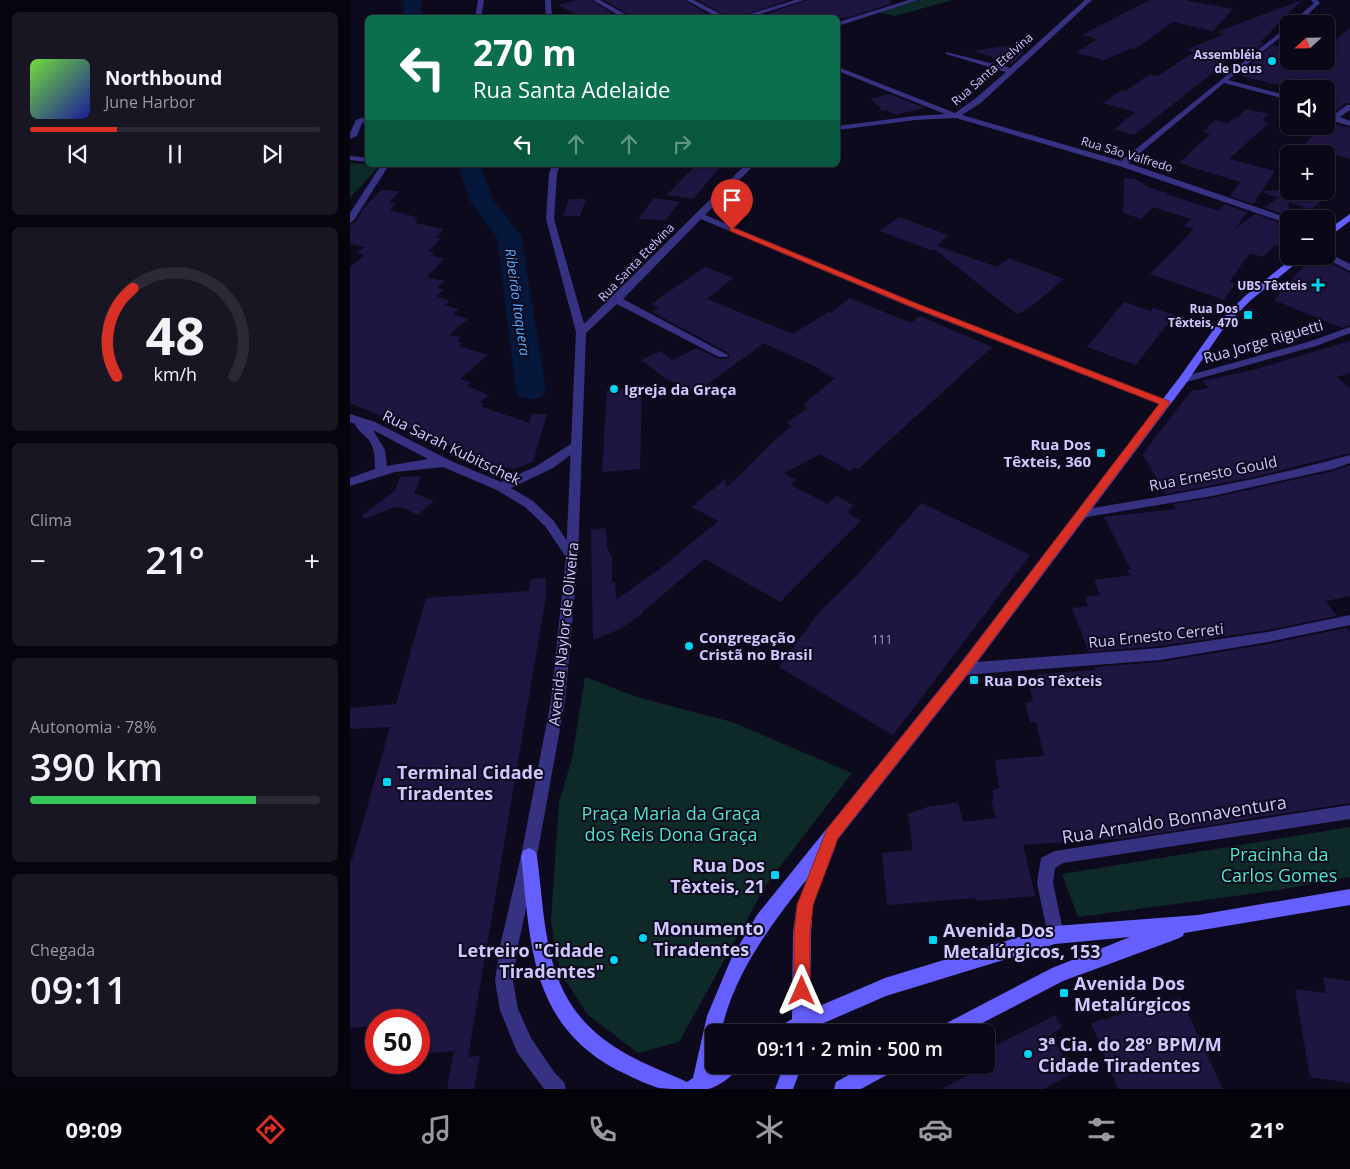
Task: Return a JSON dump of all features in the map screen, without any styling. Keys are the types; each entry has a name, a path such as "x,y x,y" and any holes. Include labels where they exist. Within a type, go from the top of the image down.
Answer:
{"main road":[{"path":"1335,228 1350,216"},
{"path":"697,1086 716,1016 737,965 763,921 964,669 1183,380 1222,324 1248,298 1290,265"},
{"path":"801,1024 802,933 805,905 832,834"},
{"path":"529,856 540,951 549,982 568,1016 585,1036 609,1055 682,1089"},
{"path":"809,1024 891,984 1055,936 1198,924 1350,896"},
{"path":"961,1024 1058,974 1127,947 1198,924"},
{"path":"697,1086 717,1074"},
{"path":"784,1089 790,1074"},
{"path":"843,1089 869,1074"}],"street":[{"path":"478,15 480,0"},
{"path":"548,0 549,15"},
{"path":"596,0 624,15"},
{"path":"689,0 719,15"},
{"path":"750,15 801,0"},
{"path":"840,23 915,0"},
{"name":"Rua Santa Etelvina","path":"840,128 915,118 956,116 979,100 1089,0"},
{"path":"1304,15 1314,6 1316,3 1314,0"},
{"path":"1122,164 1280,34"},
{"path":"948,53 1011,71"},
{"path":"840,70 956,116"},
{"path":"1223,81 1280,96"},
{"path":"1350,107 1336,116 1339,120 1350,124"},
{"name":"Rua São Valfredo","path":"956,116 1122,164 1280,218"},
{"path":"350,137 354,134 358,122 365,119"},
{"path":"350,158 365,160"},
{"path":"350,220 384,167"},
{"name":"Avenida Naylor de Oliveira","path":"555,167 553,174 550,219 581,332 572,557 558,701 529,856 509,946 504,981 509,1010 524,1045 547,1079 557,1089"},
{"name":"Rua Santa Etelvina","path":"581,332 618,300 698,215 748,167"},
{"path":"698,215 915,306 1165,403"},
{"path":"1335,260 1350,268"},
{"path":"618,300 723,355"},
{"name":"Rua Jorge Riguetti","path":"1183,380 1312,344 1350,330"},
{"name":"Rua Sarah Kubitschek","path":"351,418 371,425 447,464 501,487 529,504 549,523 561,538 572,557"},
{"name":"Rua Sarah Kubitschek","path":"351,418 371,434 379,445 382,456 381,470"},
{"path":"501,487 526,478 556,462 575,448"},
{"name":"Rua Ernesto Gould","path":"1082,514 1212,492 1328,466 1350,459"},
{"path":"350,482 381,470 426,463 447,464"},
{"name":"Rua Ernesto Cerreti","path":"964,669 1160,654 1268,638 1350,620"},
{"name":"Rua Arnaldo Bonnaventura","path":"1055,936 1044,883 1047,864 1061,856 1350,812"}],"green space":[{"path":"920,0 953,0 895,16 876,12"},
{"path":"350,163 365,164 365,167 378,167 350,198"},
{"name":"Praça Maria da Graça dos Reis Dona Graça","path":"585,677 637,697 732,722 852,773 766,885 679,1042 638,1053 587,1014 562,975 554,942 551,919 559,802 572,759"},
{"name":"Pracinha da Carlos Gomes","path":"1350,827 1350,877 1279,890 1078,917 1062,874"}],"building":[{"path":"578,0 591,0 614,15 577,15 558,5"},
{"path":"604,0 684,0 709,15 629,15"},
{"path":"698,0 789,0 744,15 725,15"},
{"path":"806,0 890,0 890,4 846,18 840,18 840,15 764,15"},
{"path":"1150,0 1184,0 1233,9 1213,31 1173,22 1135,49 1132,48 1104,60 1076,53 1097,39 1082,35"},
{"path":"1302,0 1287,15 1280,15 1280,22 1260,42 1264,43 1246,58 1240,51 1134,135 1114,129 1135,112 1103,103 1121,90 1126,91 1150,74 1158,76 1194,52 1186,50 1224,34 1217,32"},
{"path":"1350,28 1350,103 1346,103 1335,112 1335,80 1310,80 1302,78 1300,80 1280,80 1280,85 1241,76 1252,65 1251,63 1273,45 1280,47 1280,70 1335,70 1335,40"},
{"path":"1012,45 1024,53 1012,63 973,51"},
{"path":"890,94 924,108 895,115 887,110 883,111 871,99"},
{"path":"1246,109 1269,114 1262,121 1269,123 1229,159 1275,171 1253,204 1230,196 1240,182 1179,163 1210,134 1202,132 1215,120 1228,124 1235,117 1238,118"},
{"path":"1335,124 1350,128 1350,159 1335,154 1335,145 1305,145 1313,135 1335,135"},
{"path":"694,167 720,167 693,199 667,195"},
{"path":"1124,178 1136,179 1150,188 1219,211 1224,204 1247,212 1235,229 1255,214 1280,223 1280,247 1275,245 1263,257 1250,253 1229,282 1235,284 1224,300 1150,274 1194,229 1184,226 1191,219 1153,207 1141,219 1123,213"},
{"path":"381,190 399,191 389,203 396,203 390,210 416,217 413,219 418,220 415,223 444,229 435,238 441,238 428,252 434,252 431,255 436,256 434,257 445,258 427,277 445,281 437,287 444,290 436,296 450,301 444,305 459,309 452,314 468,319 449,335 461,337 457,341 462,343 458,346 488,355 460,379 471,382 467,386 489,395 480,402 483,404 481,406 485,408 529,423 532,414 547,414 533,462 513,469 497,465 350,403 350,267 365,255 357,253 365,247 350,244 350,225 356,221 363,209"},
{"path":"1280,190 1280,200 1323,200 1310,210 1289,202 1289,210 1280,210 1280,213 1264,208 1278,198 1264,193 1264,191"},
{"path":"654,198 680,202 665,220 638,219"},
{"path":"569,199 586,199 580,216 563,216"},
{"path":"899,217 948,235 937,246 997,267 1009,258 1064,279 1028,309 1017,314 934,249 933,251 880,231"},
{"name":"UBS Têxteis","path":"1305,265 1334,265 1350,273 1350,325 1342,328 1274,300"},
{"path":"705,267 733,278 707,299 793,334 828,312 831,313 850,298 911,323 920,316 992,347 858,469 855,467 850,471 820,454 784,473 796,480 791,485 828,504 836,496 853,505 848,511 851,512 849,514 861,521 780,602 705,559 642,614 620,629 593,640 591,530 606,528 607,548 612,557 612,582 615,582 616,600 660,569 718,521 692,507 725,479 726,488 778,437 792,426 787,423 808,408 803,405 835,378 819,370 821,369 764,343 696,393 665,378 641,360 660,351 672,360 697,348 718,359 729,358 729,353 652,312 659,308 651,304"},
{"path":"1124,302 1151,311 1153,308 1174,315 1136,365 1087,347"},
{"path":"1350,341 1350,373 1337,377 1350,388 1350,453 1250,478 1166,494 1143,455 1191,391 1209,388 1201,381 1257,369"},
{"path":"642,387 640,469 602,472 607,390"},
{"path":"1350,465 1350,596 1326,601 1337,616 1268,630 1160,646 1089,652 1072,608 1088,606 1085,597 1100,595 1094,580 1130,575 1127,570 1131,570 1104,517 1176,509 1173,504 1212,498 1333,471"},
{"path":"421,476 414,493 434,501 418,515 396,507 364,519 362,515 395,491 400,477"},
{"path":"922,503 1030,555 893,735 779,667 820,611 857,575"},
{"path":"546,578 545,590 547,590 468,1057 480,1056 474,1089 447,1089 454,1051 430,1053 430,1009 365,1009 365,1027 350,1028 350,860 352,860 390,727 350,729 350,708 396,704 426,598 529,591 531,579"},
{"path":"1347,628 1350,632 1350,803 1129,838 1023,845 1035,896 976,901 975,898 887,905 882,853 913,850 908,814 927,807 958,802 963,822 996,818 991,800 994,799 992,791 999,788 995,760 1044,756 1036,722 1030,722 1025,702 1033,702 1030,688 1040,687 1037,674 1095,670 1094,667 1160,662 1268,644"},
{"path":"1323,977 1350,981 1350,1083 1310,1077 1295,989 1326,993"},
{"path":"1180,997 1223,1089 1118,1089 1091,1023"},
{"name":"3ª Cia. do 28º BPM/M Cidade Tiradentes","path":"1055,1015 1062,1028 1051,1034 1073,1073 1044,1089 942,1089 970,1074 995,1074 995,1046"}],"waterway":[{"name":"Ribeirão Itaquera","path":"413,15 411,3 414,0"},
{"name":"Ribeirão Itaquera","path":"470,167 482,201 509,236 531,390"}],"place":[{"name":"Assembléia de Deus","path":"1272,61"},
{"name":"UBS Têxteis","path":"1318,285"},
{"name":"Rua Dos Têxteis, 470","path":"1248,315"},
{"name":"Igreja da Graça","path":"614,389"},
{"name":"Rua Dos Têxteis, 360","path":"1101,453"},
{"name":"Congregação Cristã no Brasil","path":"689,646"},
{"name":"Rua Dos Têxteis","path":"974,680"},
{"name":"Terminal Cidade Tiradentes","path":"387,782"},
{"name":"Rua Dos Têxteis, 21","path":"775,875"},
{"name":"Monumento Tiradentes","path":"643,938"},
{"name":"Avenida Dos Metalúrgicos, 153","path":"933,940"},
{"name":"Letreiro \"Cidade Tiradentes\"","path":"614,960"},
{"name":"Avenida Dos Metalúrgicos","path":"1064,993"},
{"name":"3ª Cia. do 28º BPM/M Cidade Tiradentes","path":"1028,1054"}],"route":[{"path":"732,230 915,306 1165,403 964,669 832,834 805,905 802,933 802,991"}]}
